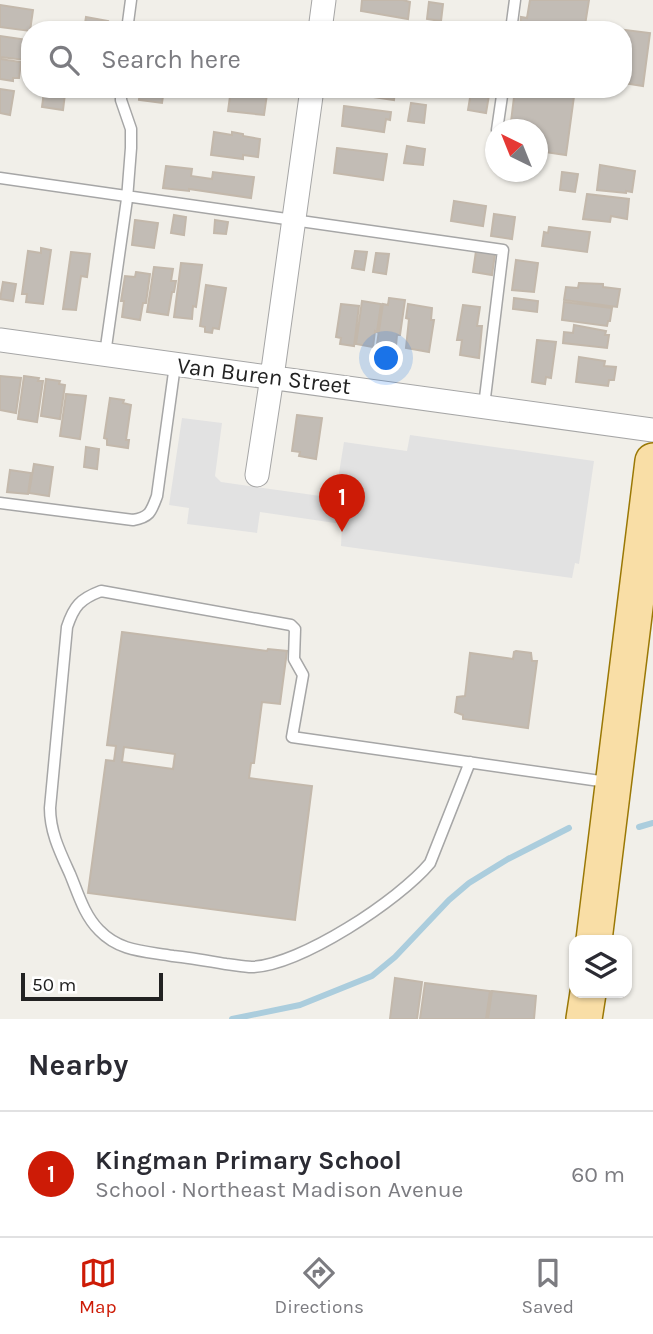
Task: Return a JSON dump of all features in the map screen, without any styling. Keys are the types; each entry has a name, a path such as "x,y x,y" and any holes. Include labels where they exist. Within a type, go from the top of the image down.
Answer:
{"main road":[{"path":"595,935 653,461"},
{"path":"584,1019 587,998"}],"street":[{"path":"321,21 324,0"},
{"path":"257,475 311,98"},
{"name":"Van Buren Street","path":"0,340 653,430"}],"lane":[{"path":"128,21 131,0"},
{"path":"512,21 515,0"},
{"path":"105,354 127,196 131,129 121,98"},
{"path":"499,119 502,98"},
{"path":"0,178 503,250 484,406"},
{"path":"0,503 133,520 143,518 152,511 157,496 175,365"},
{"path":"470,762 430,863 420,875 356,923 312,947 288,958 250,967 121,947 100,932 85,911 53,834 50,820 67,627 71,614 80,602 101,591 291,625 295,629 294,659 303,675 292,737 470,762 613,783"}],"shaded area":[{"path":"182,418 222,423 215,476 221,482 335,498 344,442 407,451 410,435 594,461 579,564 575,563 572,578 341,546 342,524 260,512 257,533 187,524 189,508 169,505"}],"building":[{"path":"362,0 410,2 408,19 361,11"},
{"path":"530,0 589,0 586,21 521,21 521,17 527,18"},
{"path":"429,2 443,4 441,21 427,19"},
{"path":"0,5 33,10 31,21 21,21 21,30 0,27"},
{"path":"86,17 108,21 85,21"},
{"path":"632,31 650,33 643,86 632,84"},
{"path":"0,36 21,39 21,60 0,57"},
{"path":"0,59 21,62 19,78 13,78 13,81 0,79"},
{"path":"0,89 14,91 10,115 0,113"},
{"path":"43,98 64,98 63,110 42,107"},
{"path":"139,98 163,98 162,103"},
{"path":"230,98 266,98 264,115 228,111"},
{"path":"470,98 488,98 486,113 468,110"},
{"path":"514,98 574,98 566,155 548,152 548,119 511,119"},
{"path":"411,103 426,105 424,123 408,121"},
{"path":"344,106 391,112 390,120 386,119 384,132 342,126"},
{"path":"214,132 232,135 232,132 260,139 258,157 243,155 243,159 211,155"},
{"path":"407,146 425,149 423,165 404,163"},
{"path":"337,148 387,154 383,180 334,173"},
{"path":"600,165 635,171 632,192 597,190"},
{"path":"166,166 192,169 191,176 212,179 213,172 254,177 251,198 163,188"},
{"path":"562,172 578,174 575,192 560,190"},
{"path":"587,194 629,199 627,219 611,216 610,222 583,219"},
{"path":"454,201 486,206 483,226 451,221"},
{"path":"494,214 515,217 512,239 491,236"},
{"path":"174,215 186,217 184,235 171,233"},
{"path":"135,220 158,223 154,248 132,245"},
{"path":"215,220 228,222 226,234 214,233"},
{"path":"549,227 590,232 587,252 542,246 544,232 548,233"},
{"path":"41,248 51,250 43,304 26,302 27,294 22,294 28,251 41,253"},
{"path":"355,251 367,252 364,270 352,268"},
{"path":"476,251 495,254 492,275 473,272"},
{"path":"71,252 90,254 87,277 81,276 76,310 63,309"},
{"path":"376,253 389,254 386,274 373,272"},
{"path":"516,260 538,263 534,292 512,290"},
{"path":"181,263 202,265 192,319 174,317"},
{"path":"154,267 173,269 171,281 176,281 168,315 147,312"},
{"path":"136,272 150,274 146,303 143,303 140,320 122,317 124,301 121,301 125,276 135,277"},
{"path":"3,282 16,284 13,301 0,299"},
{"path":"579,283 603,284 603,287 620,289 617,307 564,300 566,287 578,288"},
{"path":"206,285 226,288 219,329 213,328 212,333 205,332 205,327 200,326"},
{"path":"389,298 405,300 396,346 377,344 383,304 388,305"},
{"path":"514,298 538,301 537,312 513,309"},
{"path":"362,301 381,304 373,347 356,344"},
{"path":"564,302 612,308 610,321 607,326 562,320"},
{"path":"341,304 359,306 354,346 340,344 341,338 336,337"},
{"path":"408,304 432,308 431,320 434,320 429,352 406,348"},
{"path":"463,305 480,307 477,326 482,326 479,358 460,355 462,340 457,340"},
{"path":"574,325 606,331 605,335 609,335 607,348 563,343 564,332 573,333"},
{"path":"537,340 556,342 551,378 546,377 545,384 532,382"},
{"path":"579,357 605,361 604,366 616,367 614,380 609,380 608,386 576,382"},
{"path":"0,376 21,378 16,413 0,410"},
{"path":"24,376 43,381 37,422 18,419"},
{"path":"46,379 60,381 59,384 65,385 60,419 41,416"},
{"path":"66,394 86,396 80,439 60,436"},
{"path":"110,398 124,400 123,403 131,405 126,440 129,440 128,448 107,445 107,439 104,438"},
{"path":"297,415 322,418 316,459 299,456 300,452 292,451"},
{"path":"86,447 99,449 97,469 84,467"},
{"path":"34,464 53,467 49,496 29,493"},
{"path":"10,470 31,473 28,494 7,492"},
{"path":"122,632 267,651 287,651 280,704 262,702 254,763 251,763 249,778 312,786 295,920 88,893 106,760 114,761 116,746 107,745","holes":["124,747 175,754 173,769 122,762"]},
{"path":"516,651 531,653 532,661 537,661 528,728 463,719 463,715 455,712 457,697 465,696 470,653 513,659"},
{"path":"395,978 422,982 417,1019 390,1019"},
{"path":"425,983 490,991 486,1019 420,1019"},
{"path":"492,991 536,996 534,1019 488,1019"}],"waterway":[{"path":"639,827 653,823"},
{"path":"232,1019 300,1005 372,976 395,957 449,900 469,883 508,859 569,828"}],"place":[{"name":"Kingman Primary School","path":"342,532"}]}
